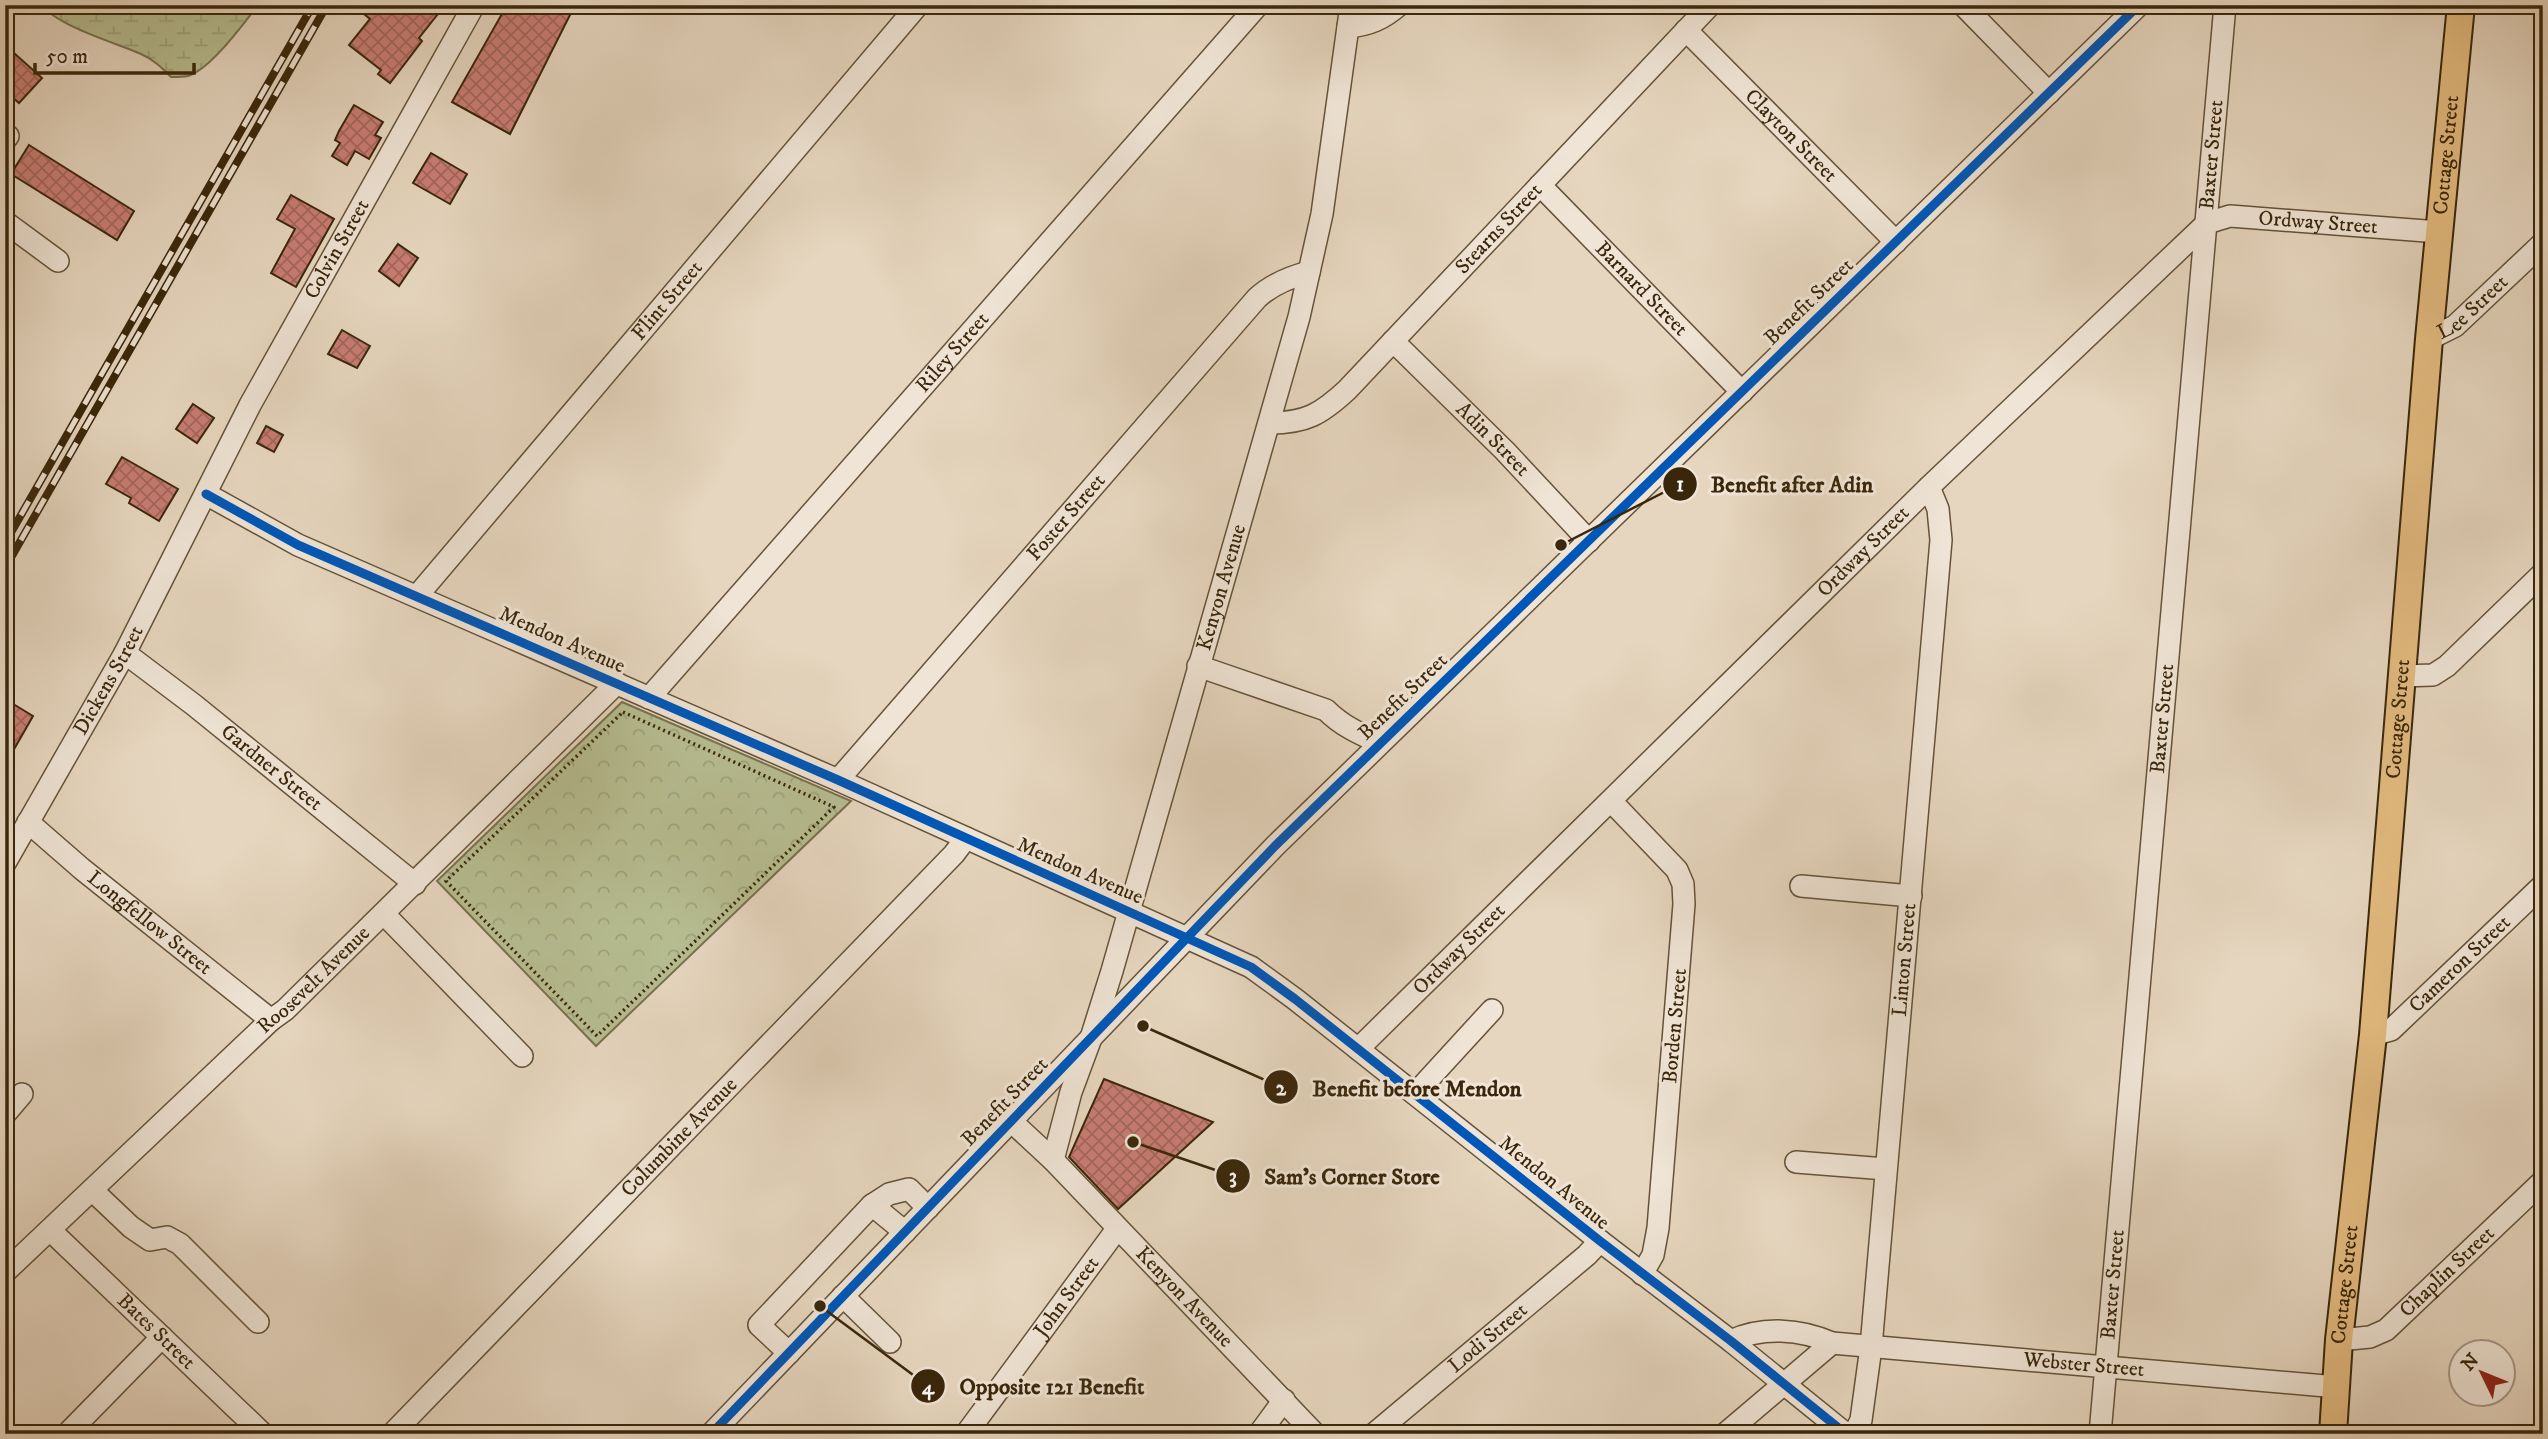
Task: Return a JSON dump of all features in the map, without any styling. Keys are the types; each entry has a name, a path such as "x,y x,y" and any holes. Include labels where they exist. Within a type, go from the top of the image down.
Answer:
{"main road":[{"name":"Cottage Street","path":"2333,1434 2339,1340 2373,1035 2429,339 2461,5"}],"street":[{"name":"Colvin Street","path":"206,494 250,405 474,5"},
{"name":"Flint Street","path":"418,596 918,5"},
{"name":"Riley Street","path":"649,698 1258,5"},
{"path":"1350,16 1365,25 1377,21 1399,5"},
{"name":"Stearns Street","path":"1270,423 1290,423 1317,414 1347,390 1710,5"},
{"path":"1963,5 2049,93"},
{"name":"Benefit Street","path":"711,1434 1186,937 1381,743 2139,5"},
{"name":"Baxter Street","path":"2100,1434 2225,5"},
{"name":"Kenyon Avenue","path":"1053,1160 1270,423 1322,214 1350,16"},
{"name":"Clayton Street","path":"1686,30 1896,242"},
{"path":"5,134 8,136 5,140"},
{"name":"Barnard Street","path":"1540,185 1742,392"},
{"name":"Ordway Street","path":"1358,1049 1929,487 2207,223 2230,216 2439,232"},
{"path":"5,222 58,261"},
{"name":"Lee Street","path":"2429,339 2455,326 2543,243"},
{"name":"Foster Street","path":"838,780 1258,298 1292,276 1309,272"},
{"name":"Adin Street","path":"1393,341 1505,451 1589,541"},
{"name":"Linton Street","path":"1854,1434 1861,1420 1871,1347 1941,540 1938,509 1929,487"},
{"name":"Mendon Avenue","path":"206,494 298,545 838,780 1251,967 1731,1341 1846,1434"},
{"name":"Dickens Street","path":"5,863 125,653 206,494"},
{"path":"2401,676 2433,675 2447,666 2543,573"},
{"name":"Gardner Street","path":"125,653 194,705 415,884"},
{"path":"1198,666 1326,710 1350,730 1381,743"},
{"name":"Roosevelt Avenue","path":"5,1272 271,1020 285,1010 617,683"},
{"name":"Borden Street","path":"1611,801 1676,870 1683,884 1684,904 1658,1228 1653,1255 1642,1274"},
{"name":"Longfellow Street","path":"28,822 82,869 271,1020"},
{"name":"Columbine Avenue","path":"391,1434 946,863 966,838"},
{"name":"Cameron Street","path":"2373,1035 2391,1030 2543,885"},
{"path":"1801,886 1911,896"},
{"path":"384,914 522,1056"},
{"path":"1415,1094 1492,1010"},
{"path":"5,1114 22,1094"},
{"name":"Kenyon Avenue","path":"1011,1121 1053,1160 1315,1434"},
{"path":"1796,1162 1886,1169"},
{"name":"Chaplin Street","path":"2339,1340 2370,1337 2386,1329 2543,1181"},
{"path":"789,1353 759,1325 872,1205 889,1194 909,1189 928,1208"},
{"path":"92,1190 131,1227 150,1240 167,1237 180,1244 258,1322"},
{"path":"872,1205 905,1232"},
{"name":"John Street","path":"966,1434 1117,1229"},
{"name":"Bates Street","path":"50,1230 263,1434"},
{"name":"Lodi Street","path":"1374,1434 1587,1255 1600,1241"},
{"path":"844,1296 890,1342"},
{"name":"Webster Street","path":"1731,1341 1750,1332 1784,1331 1816,1336 1832,1343 1871,1347 2337,1387"},
{"path":"67,1434 162,1337"},
{"path":"1725,1434 1832,1343"},
{"path":"1259,1434 1284,1400"}],"path":[{"path":"623,712 834,807 597,1036 446,881 623,712"}],"green space":[{"path":"42,5 258,5 206,65 188,76 171,77 145,56 73,27"},
{"path":"622,702 851,801 596,1046 437,881"}],"building":[{"path":"353,5 445,5 419,38 422,41 390,83 378,74 381,70 349,45 370,19"},
{"path":"507,5 575,5 510,134 452,102"},
{"path":"5,45 42,78 19,103 5,91"},
{"path":"354,105 383,122 375,135 381,138 369,159 355,151 347,165 332,156 340,143 335,140"},
{"path":"29,145 134,211 117,240 11,174"},
{"path":"431,153 467,174 450,204 413,183"},
{"path":"291,195 334,219 296,287 271,273 295,229 277,219"},
{"path":"398,244 418,258 399,286 379,271"},
{"path":"342,330 370,346 357,368 328,354"},
{"path":"193,404 214,418 197,443 176,429"},
{"path":"266,426 283,435 274,452 257,443"},
{"path":"122,457 178,489 159,521 129,503 131,498 106,484"},
{"path":"5,699 33,716 5,765"},
{"path":"1104,1079 1213,1122 1118,1209 1069,1157"}],"railway":[{"path":"5,543 313,5"},
{"path":"5,568 327,5"}],"cycle path":[{"path":"711,1434 1275,846 2139,5"},
{"path":"206,494 298,545 838,780 1251,967 1731,1341 1846,1434"}],"place":[{"name":"Benefit after Adin","path":"1561,545"},
{"name":"Benefit before Mendon","path":"1143,1026"},
{"name":"Sam's Corner Store","path":"1133,1142"},
{"name":"Opposite 121 Benefit","path":"820,1306"}]}
